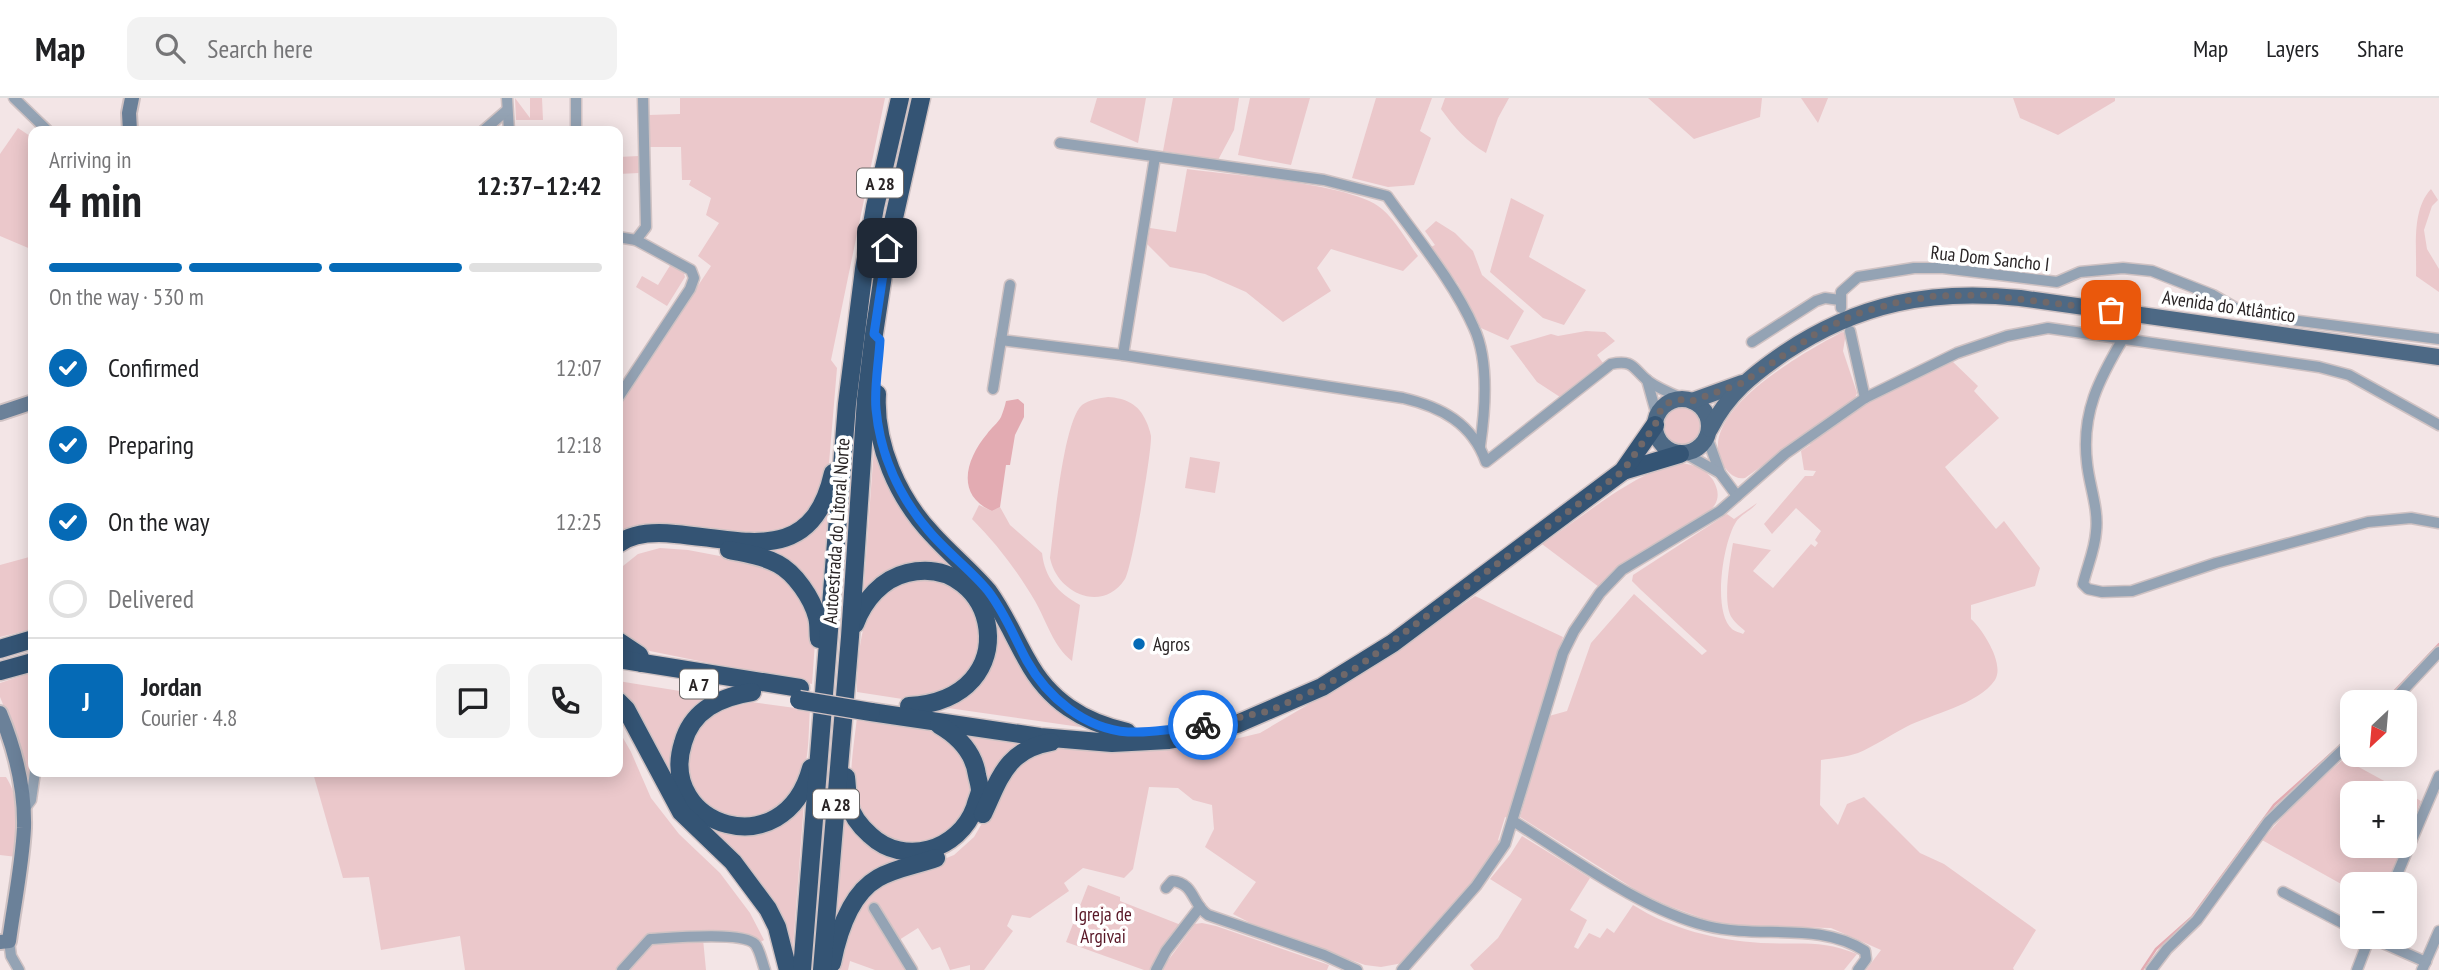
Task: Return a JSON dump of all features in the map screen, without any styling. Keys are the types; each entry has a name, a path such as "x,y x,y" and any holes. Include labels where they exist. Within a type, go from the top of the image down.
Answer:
{"highway":[{"name":"Autoestrada do Litoral Norte","path":"803,970 847,404 864,269 875,208 901,98"},
{"name":"Autoestrada do Litoral Norte","path":"822,970 850,637 865,412 887,248 921,98"},
{"path":"874,334 880,340 876,408 882,443 900,489 913,511 1001,609 1028,662 1054,697 1084,718 1127,732"},
{"path":"623,541 633,536 665,533 759,543 784,540 808,524 827,496 847,404"},
{"path":"1269,711 1322,687 1375,655 1623,471 1656,420"},
{"path":"1623,471 1683,454"},
{"path":"623,553 642,545 668,543 753,555 779,564 796,580 809,598 817,617 823,699"},
{"path":"850,637 860,612 871,597 880,587 901,575 923,571 937,572 962,584 971,593 985,615 988,629 986,655 981,669 971,682 951,696 931,703 909,706"},
{"path":"0,649 28,641"},
{"path":"623,644 639,655 642,663"},
{"name":"A 7","path":"623,660 871,706 926,720 1066,740 1112,743 1170,740 1218,731 1269,711"},
{"path":"0,671 28,663"},
{"name":"A 7","path":"623,672 751,692 799,694"},
{"path":"751,692 723,698 709,705 686,732 680,750 678,770 685,791 703,813 719,822 753,828 784,815 797,801 807,783 820,737"},
{"path":"845,701 849,805 860,826 881,845 919,853 939,847 957,836 971,817 980,792 976,770 963,744 946,729 926,720"},
{"path":"623,706 681,812 733,862 768,909 777,927 788,970"},
{"name":"A 7","path":"871,706 909,706 1049,729 1092,733 1206,724 1269,711"},
{"path":"830,970 835,945 849,911 861,891 878,878 949,853 969,835 979,820 1007,764 1034,746 1066,740"}],"main road":[{"name":"Avenida do Atlântico","path":"1742,383 1800,342 1856,314 1917,299 1952,295 2020,298 2439,357"},
{"path":"1742,383 1697,449 1683,454 1670,451 1659,441 1656,420 1668,403 1688,400 1742,383"},
{"path":"1688,400 1705,411 1709,433"}],"street":[{"path":"14,98 43,126"},
{"path":"130,126 132,98"},
{"path":"507,98 508,126"},
{"path":"576,98 576,126"},
{"path":"636,240 646,227 643,98"},
{"path":"489,126 506,111"},
{"path":"1060,143 1324,180 1387,196 1453,290 1475,329 1482,355 1485,417 1480,446"},
{"path":"1123,355 1156,157"},
{"path":"623,238 636,240 691,270 694,278 690,289 623,390"},
{"name":"Rua Dom Sancho I","path":"1752,342 1815,301 1825,298 1841,304 1841,292 1858,277 1885,271 1943,268 2057,282 2080,272 2123,268 2152,271 2214,295 2239,310 2284,319 2439,339"},
{"path":"993,389 1010,285"},
{"path":"1402,970 1415,966 1505,844 1563,653 1600,593 1622,570 1720,511 1785,454 1865,398 1957,353 2028,331 2048,328 2319,366 2349,375 2439,425"},
{"path":"1850,331 1865,398"},
{"path":"2124,337 2094,390 2087,424 2087,462 2097,531 2082,584 2088,589 2102,592 2132,591 2216,564 2368,522 2411,518 2439,523"},
{"path":"1001,340 1123,355 1403,398 1431,405 1447,413 1480,446 1486,462 1611,364 1622,362 1634,366 1647,380 1688,400"},
{"path":"1647,380 1656,420"},
{"path":"0,413 28,404"},
{"path":"1709,433 1720,472 1737,496"},
{"path":"1683,454 1720,472"},
{"path":"2403,690 2439,652"},
{"path":"0,713 13,745 23,812 20,863 4,942 19,970"},
{"path":"2151,970 2197,920 2269,821 2340,753"},
{"path":"2398,872 2439,776"},
{"path":"23,812 31,800 34,777"},
{"path":"1513,821 1641,900 1682,919 1736,932 1833,935 1865,951 1866,959 1858,970"},
{"path":"1166,888 1169,883 1176,881 1188,886 1200,907 1216,918 1324,955 1357,970"},
{"path":"2283,892 2340,922"},
{"path":"1156,970 1166,951 1200,907"},
{"path":"874,908 912,970"},
{"path":"2392,949 2424,966 2439,931"},
{"path":"622,970 650,939 719,936 754,943 765,970"},
{"path":"2357,970 2365,949"}],"green space":[{"path":"515,98 530,118 530,98 542,98 543,120 516,120"},
{"path":"680,98 885,98 831,360 837,368 829,463 822,490 812,512 777,535 623,538 623,399 711,266 698,256 719,223 706,215 711,198 689,185 691,180 682,180 681,147 650,147 649,115 680,114"},
{"path":"1097,98 1146,98 1138,143 1090,122"},
{"path":"1173,98 1239,98 1234,130 1218,160 1163,151"},
{"path":"1250,98 1310,98 1291,165 1238,155"},
{"path":"1376,98 1432,98 1420,131 1431,138 1414,185 1388,187 1352,178"},
{"path":"1445,98 1509,98 1498,118 1486,153 1467,139 1446,116 1441,109"},
{"path":"1648,98 1762,98 1760,117 1694,139"},
{"path":"1801,98 1828,98 1818,123"},
{"path":"2013,98 2115,98 2115,101 2058,135 2020,118"},
{"path":"18,128 28,135 28,248 0,236 0,154"},
{"path":"639,156 639,173 623,174 623,157"},
{"path":"1187,169 1319,186 1367,200 1387,214 1418,256 1403,271 1331,249 1317,268 1331,291 1283,322 1246,292 1205,274 1170,267 1147,244 1150,228 1176,232"},
{"path":"2431,189 2438,200 2432,206 2424,230 2427,249 2439,269 2439,292 2416,276 2418,219 2420,208"},
{"path":"1511,198 1544,215 1529,257 1586,290 1564,325 1543,318 1490,272"},
{"path":"1436,221 1455,233 1473,251 1482,275 1524,311 1508,340 1481,328 1458,284 1429,248 1435,245 1425,231"},
{"path":"671,264 683,270 685,277 667,306 636,287 642,276 658,285"},
{"path":"1586,331 1605,332 1615,341 1597,355 1603,363 1560,397 1537,382 1510,346 1551,334 1558,336"},
{"path":"1842,332 1846,333 1843,351 1857,393 1854,401 1745,478 1737,478 1731,474 1721,461 1718,442 1725,422 1760,384"},
{"path":"1952,361 1978,386 1974,391 1999,418 1945,467 1996,529 2004,521 2040,568 2035,586 1971,605 1971,619 1987,639 1997,665 1995,680 1987,689 1966,702 1906,727 1858,753 1821,760 1820,805 1838,825 1847,804 1864,797 1920,853 1944,864 2036,930 2014,970 1866,970 1881,950 1831,928 1740,926 1710,921 1669,906 1639,892 1520,817 1549,716 1567,711 1591,643 1634,594 1702,655 1707,651 1632,581 1633,575 1727,514 1734,519 1757,503 1738,519 1731,532 1722,577 1722,608 1726,620 1732,629 1743,634 1745,631 1732,618 1728,603 1733,543 1771,550 1753,571 1773,588 1811,544 1815,547 1818,543 1815,540 1821,531 1796,508 1772,534 1764,524 1805,476 1813,476 1816,471 1804,470 1801,451 1810,445 1811,441 1866,404"},
{"path":"1108,397 1126,401 1140,410 1151,436 1137,533 1125,579 1115,590 1093,597 1082,595 1061,581 1050,558 1060,477 1075,415 1085,403"},
{"path":"1682,406 1697,412 1703,427 1697,442 1682,448 1667,442 1661,427 1667,412"},
{"path":"875,434 893,488 974,582 1030,675 1101,730 941,707 972,687 987,609 930,568 863,598"},
{"path":"1190,457 1220,462 1215,493 1185,488"},
{"path":"1681,463 1699,468 1710,476 1718,493 1714,506 1683,530 1617,567 1599,587 1542,544 1628,485 1664,467"},
{"path":"979,505 992,511 1000,507 1010,525 1042,553 1046,570 1054,584 1080,605 1072,661 1055,641 1035,601 1014,569 972,519"},
{"path":"829,507 820,611 765,550 782,546"},
{"path":"660,548 688,550 762,564 785,578 802,599 812,621 815,642 812,684 650,651 626,641 623,637 623,566 638,554"},
{"path":"28,557 28,630 0,637 0,565"},
{"path":"921,579 948,584 970,602 981,625 981,647 973,669 957,686 909,700 857,692 860,646 868,614 886,590 899,583"},
{"path":"1475,596 1563,637 1516,793 1512,819 1505,817 1498,840 1503,843 1403,963 1381,967 1365,965 1260,928 1233,914 1256,882 1205,847 1214,829 1212,805 1193,800 1178,788 1149,787 1133,869 1124,878 1083,868 1064,883 1069,891 1030,918 1012,915 1007,926 1013,931 984,970 970,970 970,965 950,970 940,947 932,950 918,928 899,940 908,970 875,970 850,961 848,970 840,970 846,935 859,906 867,896 892,880 954,855 974,837 1016,765 1047,748 1210,745 1260,733 1372,667"},
{"path":"28,674 29,791 15,734 0,697 0,683"},
{"path":"623,682 717,697 697,711 676,781 720,830 742,835 768,832 788,821 804,803 792,961 623,704"},
{"path":"752,702 810,710 807,757 799,784 783,805 762,818 738,821 725,818 707,807 694,789 687,764 693,739 700,728 725,709"},
{"path":"857,717 929,730 954,744 966,762 970,777 969,804 960,824 943,838 923,845 902,844 881,837 864,821 851,790"},
{"path":"955,732 1028,745 982,796"},
{"path":"623,738 651,798 679,834 720,873 750,913 764,940 759,943 703,939 706,970 465,970 460,936 381,950 369,877 343,878 314,777 623,777"},
{"path":"2340,762 2340,767 2359,767 2384,781 2340,781 2340,858 2398,858 2392,872 2340,872 2340,883 2262,840 2303,794"},
{"path":"0,777 6,777 17,805 17,857 0,855"},
{"path":"844,810 905,859 835,928"},
{"path":"1522,836 1590,878 1570,910 1587,920 1574,947 1578,949 1589,933 1600,938 1607,928 1614,933 1633,905 1678,927 1711,936 1761,943 1821,944 1857,954 1844,970 1474,970 1470,965 1498,938 1522,899 1490,879"},
{"name":"Igreja de Argivai","path":"1088,885 1181,925 1153,970 1144,970 1066,942"},
{"path":"1202,923 1329,965 1327,970 1161,970 1195,924"}],"shaded area":[{"path":"1018,399 1024,404 1024,417 1015,435 1010,465 1006,465 1000,507 992,511 973,496 968,476 970,465 980,444 1001,417 1006,401"}],"waterway":[{"path":"2395,690 2439,644"},
{"path":"2142,970 2156,949 2192,917 2274,805 2340,746"}],"way so far":[{"path":"1203,725 1269,711 1342,677 1393,643 1623,471 1655,425 1661,409 1668,403 1684,399 1692,401 1742,383 1800,342 1856,314 1895,303 1952,295 2002,296 2111,310"}],"place":[{"name":"Agros","path":"1139,644"}],"route":[{"path":"887,248 874,334 880,340 876,408 889,465 913,511 1001,609 1040,681 1062,705 1103,726 1127,732 1203,725"}]}
